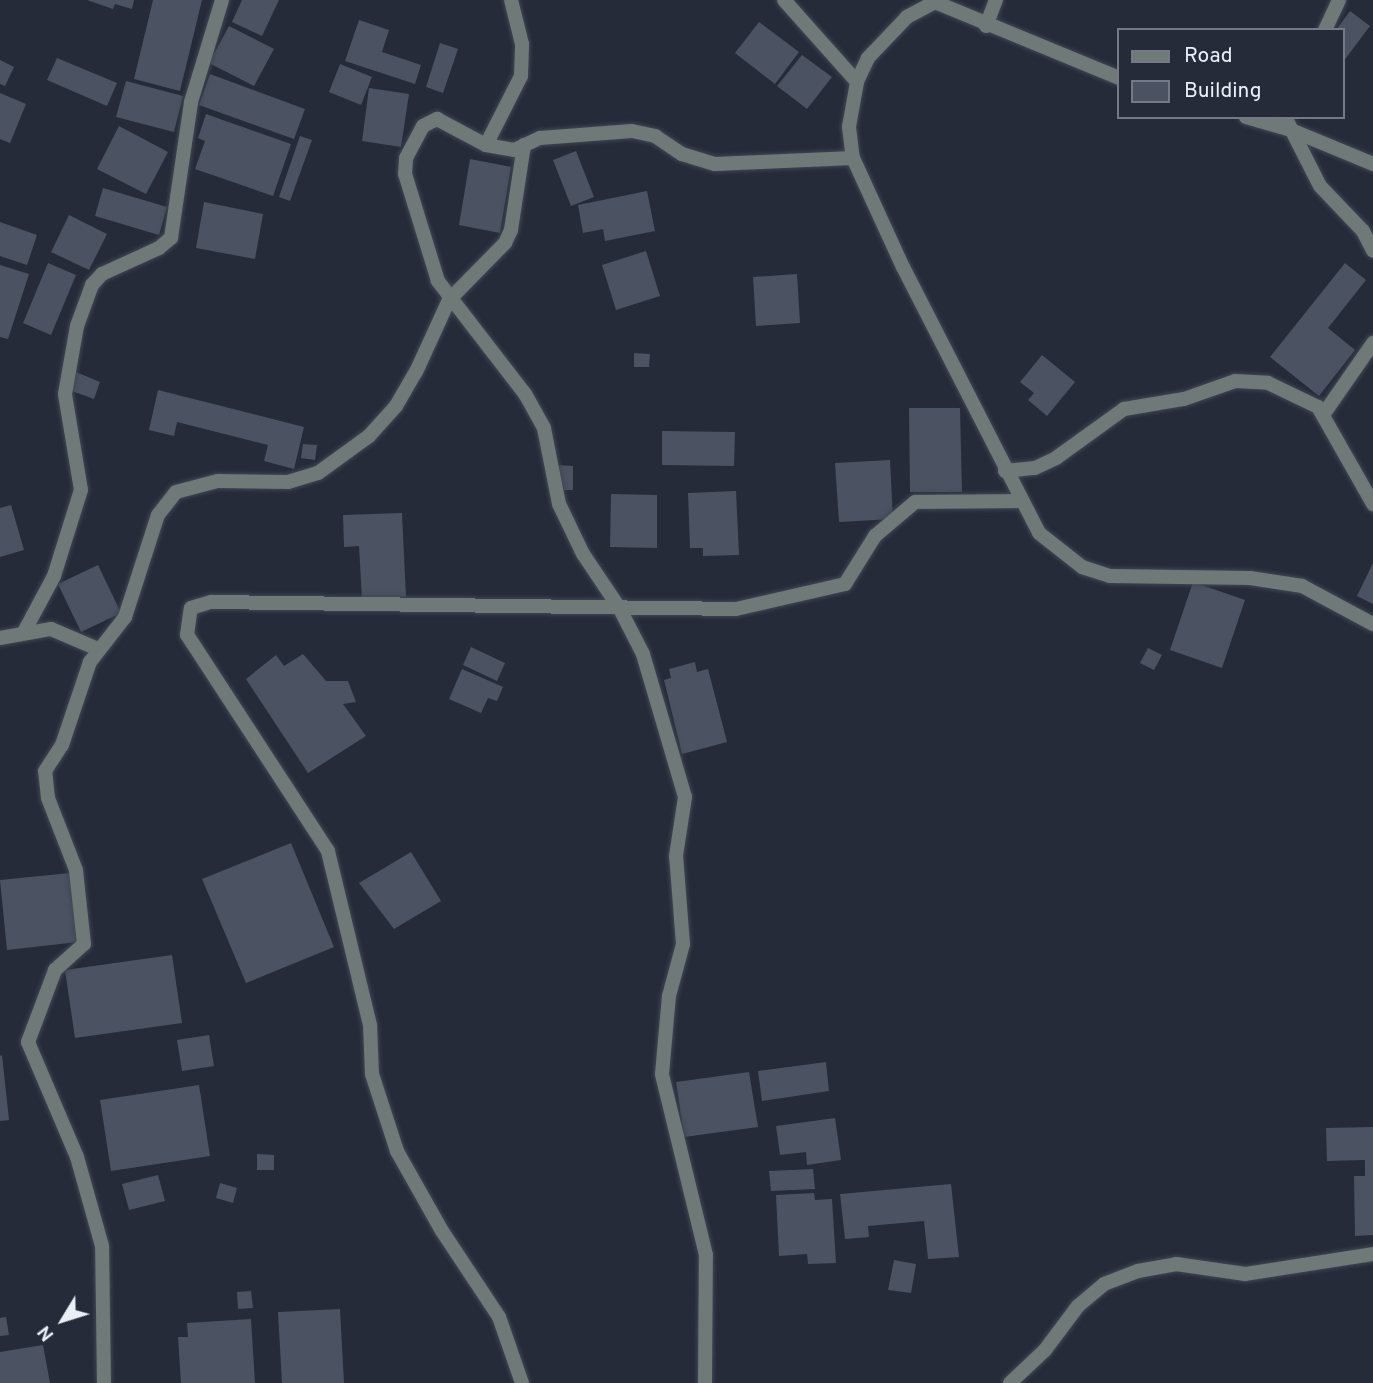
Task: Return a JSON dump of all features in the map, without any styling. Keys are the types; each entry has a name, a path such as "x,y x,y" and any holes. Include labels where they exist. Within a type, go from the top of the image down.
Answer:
{"street":[{"path":"24,632 54,576 81,490 65,394 77,326 92,285 102,274 159,248 171,238 191,102 222,0"},
{"path":"486,145 521,76 522,44 510,0"},
{"path":"784,0 857,82"},
{"path":"986,26 996,0"},
{"path":"1326,28 1339,0"},
{"path":"1118,78 986,26 933,1 907,17 881,41 857,82 849,127 853,158 1005,471 1039,533 1082,567 1128,578 1250,578 1302,586 1373,624"},
{"path":"1259,119 1288,123 1373,164"},
{"path":"705,1383 706,1255 662,1074 669,996 683,944 676,856 685,797 643,654 620,609 583,554 559,504 544,428 481,333 449,300 426,241 405,174 406,158 429,120 448,122 486,145 514,150 571,133 632,131 655,136 682,154 715,164 853,158"},
{"path":"1288,123 1320,187 1363,231 1373,251"},
{"path":"104,1383 102,1246 77,1157 28,1042 55,970 84,944 76,870 48,798 45,771 62,746 98,649 125,617 158,515 176,492 218,481 288,482 338,461 396,406 449,300 505,243 524,145"},
{"path":"1323,415 1373,343"},
{"path":"1005,471 1035,468 1056,458 1125,410 1184,399 1235,381 1268,383 1297,395 1323,415 1373,504"},
{"path":"522,1383 499,1317 442,1231 397,1151 372,1074 370,1025 328,851 187,635 191,608 211,601 548,603 620,609 698,605 736,609 824,591 845,584 875,537 915,502 1020,501"},
{"path":"0,638 51,629 98,649"},
{"path":"1010,1383 1045,1350 1078,1306 1104,1283 1138,1271 1176,1264 1245,1274 1373,1254"}],"building":[{"path":"87,0 134,0 132,9 115,4 113,9"},
{"path":"153,0 202,0 180,91 134,79"},
{"path":"242,0 279,0 262,36 232,22"},
{"path":"1350,11 1370,26 1345,59 1345,28 1337,28"},
{"path":"359,20 389,30 382,52 421,65 415,84 345,61"},
{"path":"759,22 799,52 775,84 735,53"},
{"path":"229,26 274,49 254,86 209,63"},
{"path":"440,43 458,49 443,93 426,87"},
{"path":"802,55 832,77 807,109 777,86"},
{"path":"57,58 117,83 107,106 47,80"},
{"path":"0,60 14,67 5,86 0,84"},
{"path":"340,64 372,77 361,105 329,92"},
{"path":"210,74 305,109 294,139 199,105"},
{"path":"126,81 183,96 174,132 116,117"},
{"path":"369,88 409,94 401,147 362,141"},
{"path":"0,93 26,104 10,143 0,139"},
{"path":"206,114 291,144 273,196 195,169 205,141 198,138"},
{"path":"119,126 168,152 146,194 97,169"},
{"path":"300,136 312,140 290,201 279,197"},
{"path":"576,151 594,197 571,206 553,160"},
{"path":"470,159 511,167 500,233 459,225"},
{"path":"103,188 167,207 159,235 95,216"},
{"path":"647,191 655,231 605,241 603,229 583,233 578,205"},
{"path":"204,202 263,214 255,259 196,248"},
{"path":"69,215 107,234 89,270 51,252"},
{"path":"0,222 37,235 27,265 0,256"},
{"path":"646,251 660,296 616,310 602,265"},
{"path":"48,263 76,275 51,335 23,323"},
{"path":"1345,263 1366,280 1328,328 1355,350 1319,396 1270,357"},
{"path":"0,265 29,274 8,339 0,337"},
{"path":"797,274 800,323 756,326 753,277"},
{"path":"634,353 650,354 649,367 634,367"},
{"path":"1042,355 1075,382 1047,416 1028,400 1034,393 1020,382"},
{"path":"76,372 100,382 94,399 69,390"},
{"path":"158,390 304,427 294,469 264,461 268,445 177,422 174,436 149,430"},
{"path":"909,408 960,408 962,492 910,492"},
{"path":"662,431 735,432 734,466 662,465"},
{"path":"303,444 317,445 315,460 301,458"},
{"path":"890,460 893,519 839,522 835,463"},
{"path":"558,465 573,466 573,490 558,490"},
{"path":"736,491 739,555 703,556 703,548 690,548 688,493"},
{"path":"611,494 657,495 657,548 610,547"},
{"path":"11,505 24,550 0,557 0,508"},
{"path":"402,513 406,597 362,599 359,546 344,547 343,515"},
{"path":"1373,563 1373,604 1357,596"},
{"path":"98,565 121,613 81,632 58,584"},
{"path":"1193,582 1245,600 1222,668 1170,650"},
{"path":"471,647 505,663 497,681 463,665"},
{"path":"1148,648 1162,655 1154,670 1140,663"},
{"path":"303,654 326,681 348,681 356,702 343,704 366,736 308,773 246,679 276,655 284,666"},
{"path":"695,662 697,672 708,669 727,742 682,754 664,680 671,678 669,669"},
{"path":"462,669 503,687 497,701 488,698 481,713 449,699"},
{"path":"291,843 334,947 246,983 202,879"},
{"path":"411,852 441,901 394,929 359,883"},
{"path":"70,873 78,942 7,950 0,880"},
{"path":"172,955 182,1023 75,1038 65,970"},
{"path":"209,1035 214,1066 182,1071 177,1040"},
{"path":"2,1055 9,1120 0,1121 0,1056"},
{"path":"826,1062 829,1091 762,1101 758,1071"},
{"path":"749,1072 758,1127 684,1137 676,1082"},
{"path":"199,1085 210,1156 111,1171 100,1100"},
{"path":"835,1118 841,1160 807,1165 806,1152 780,1155 776,1126"},
{"path":"1373,1127 1373,1235 1355,1236 1354,1176 1365,1176 1365,1160 1327,1161 1326,1128"},
{"path":"257,1154 274,1155 274,1170 257,1170"},
{"path":"813,1169 815,1189 771,1191 769,1171"},
{"path":"158,1175 165,1201 129,1210 122,1184"},
{"path":"220,1183 237,1188 233,1203 216,1198"},
{"path":"951,1184 959,1257 928,1259 924,1221 868,1226 869,1237 845,1239 840,1194"},
{"path":"814,1193 815,1200 832,1199 836,1263 808,1264 807,1254 779,1256 776,1195"},
{"path":"894,1260 916,1264 911,1293 888,1290"},
{"path":"251,1291 253,1308 238,1309 237,1292"},
{"path":"340,1309 344,1383 282,1383 278,1312"},
{"path":"6,1317 9,1335 0,1336 0,1318"},
{"path":"251,1319 255,1383 181,1383 178,1337 188,1337 187,1323"},
{"path":"43,1345 50,1383 0,1383 0,1352"}]}
